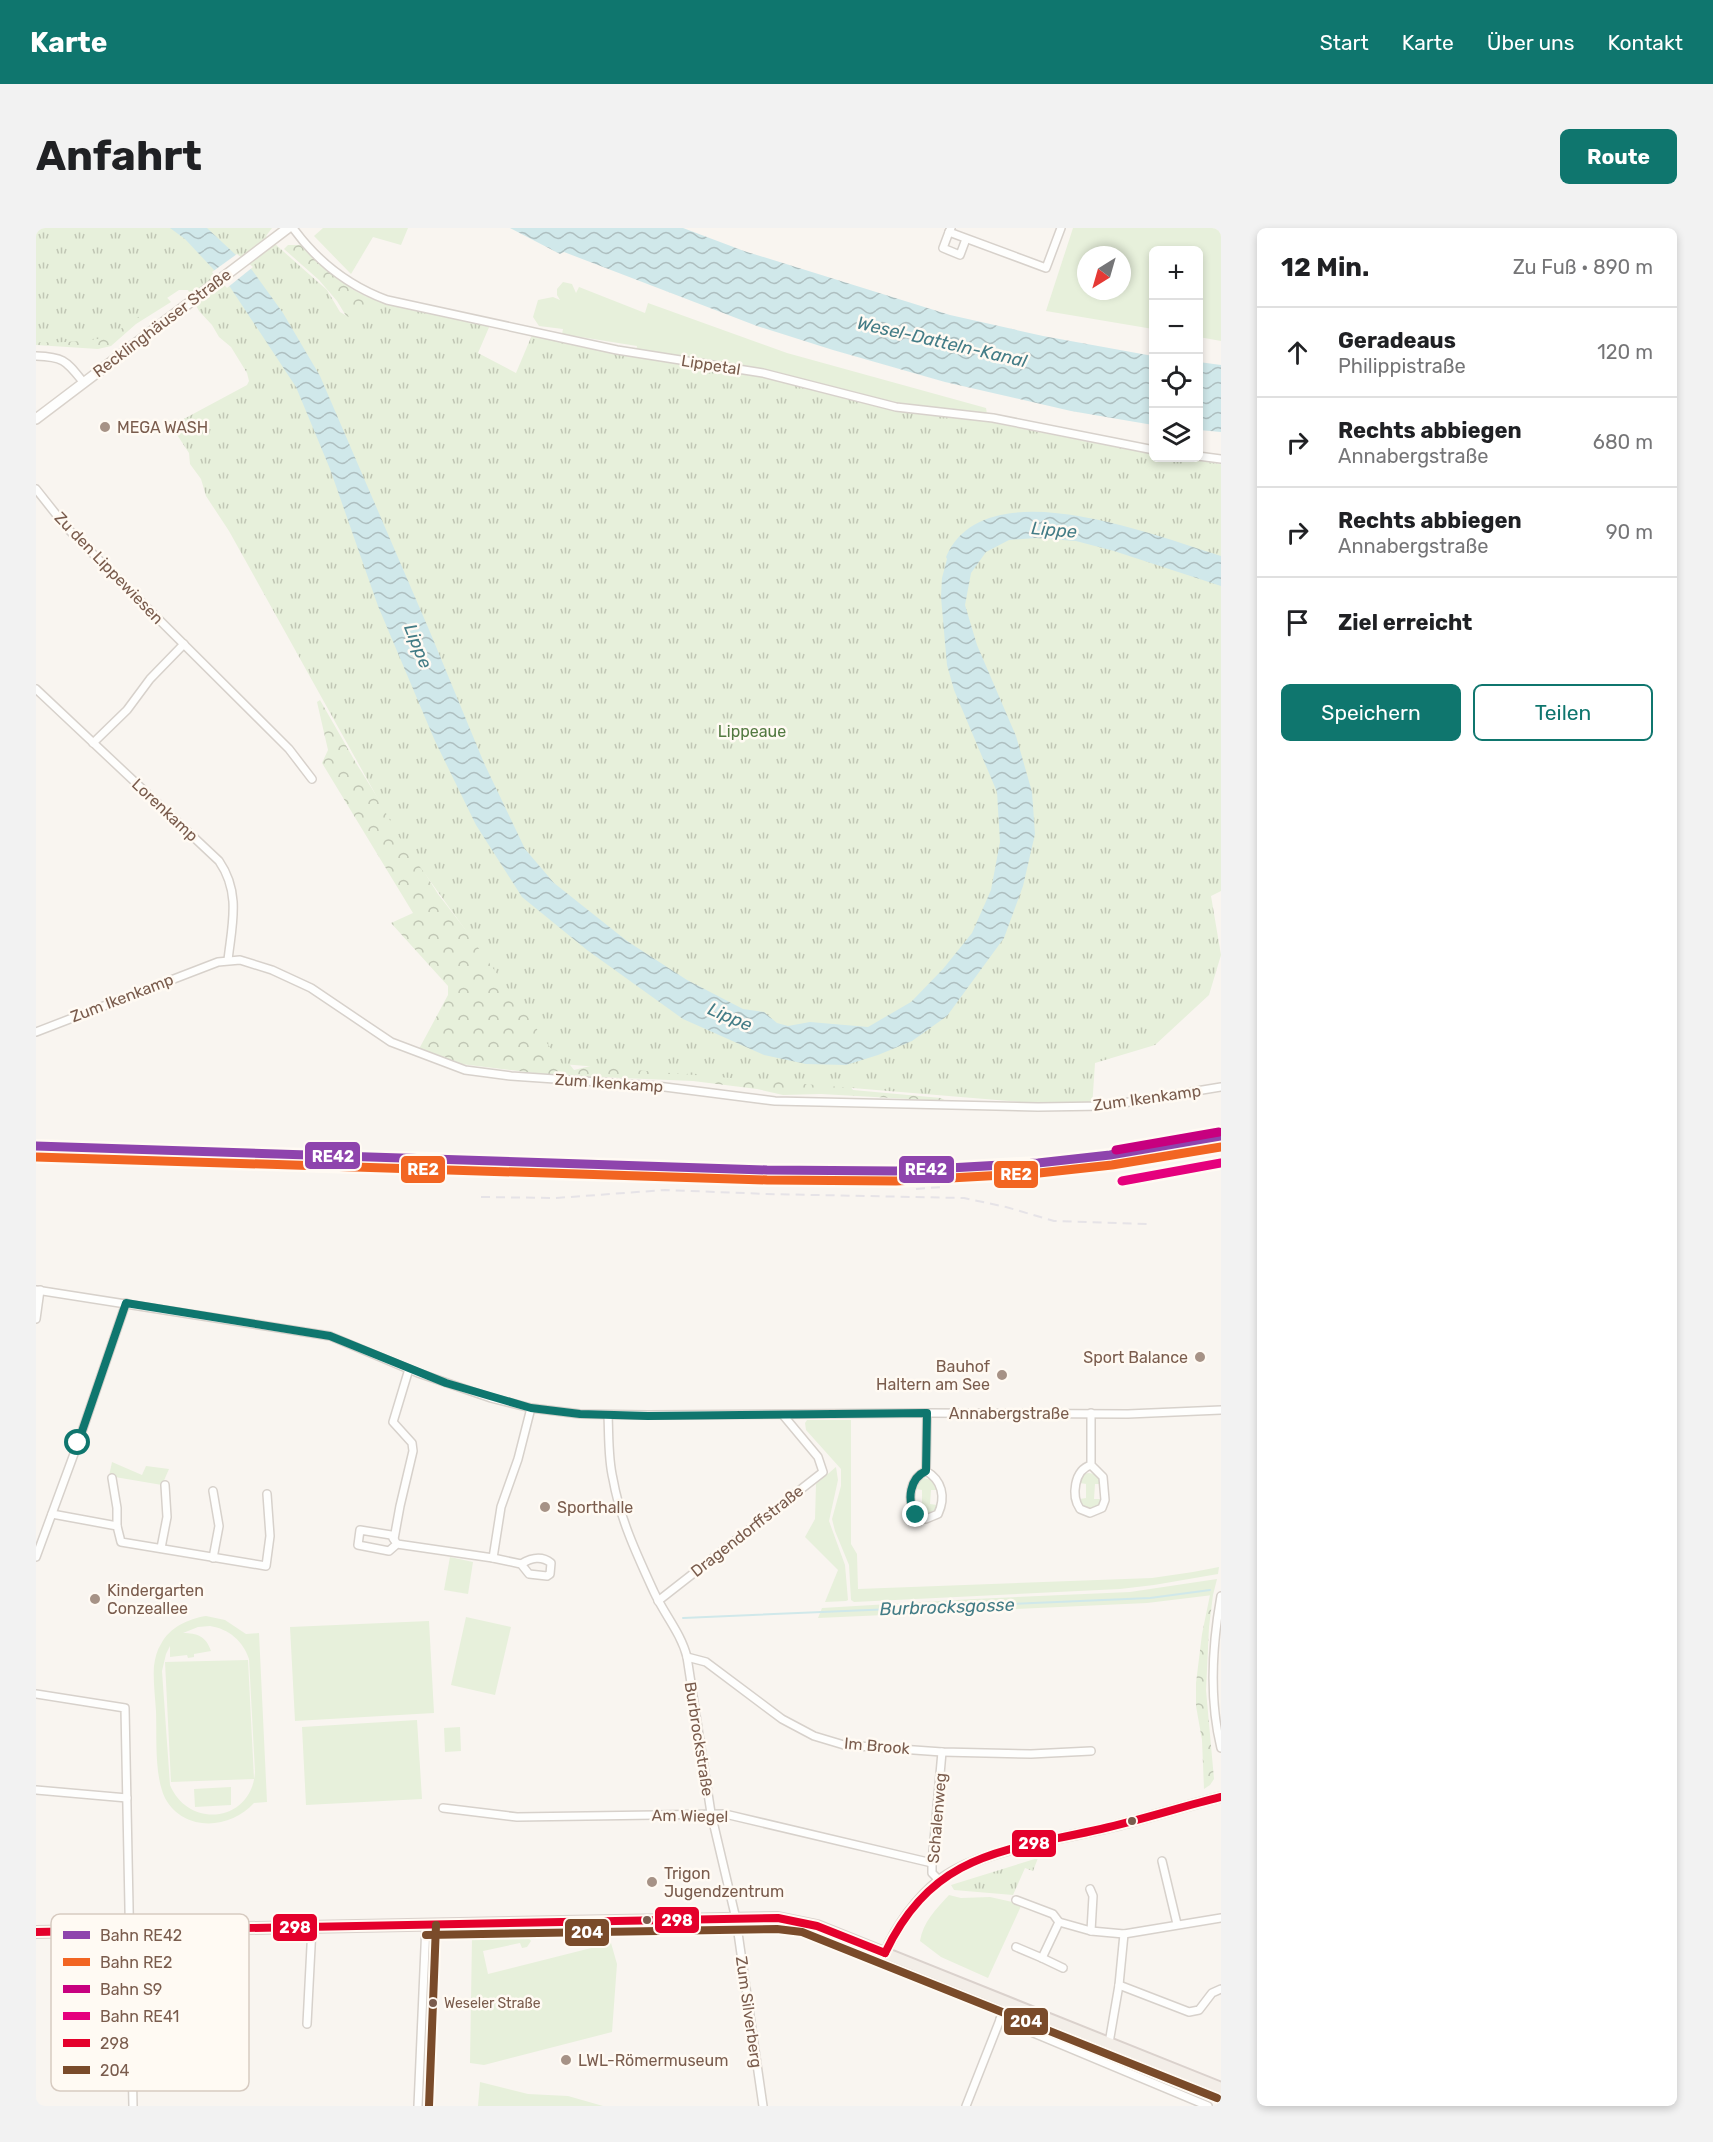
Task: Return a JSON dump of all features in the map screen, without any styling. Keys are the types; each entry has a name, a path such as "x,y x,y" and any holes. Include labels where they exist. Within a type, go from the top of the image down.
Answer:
{"main road":[{"name":"Recklinghäuser Straße","path":"36,419 285,231"},
{"path":"885,1953 905,1918 923,1896 940,1881 974,1863 996,1855 1221,1797"},
{"path":"249,1928 736,1918 778,1918 805,1922 1221,2088"},
{"path":"36,1932 51,1932"}],"street":[{"name":"Lippetal","path":"293,228 337,273 363,291 387,300 617,350 773,375 896,407 993,418 1149,449"},
{"path":"966,238 960,255 943,248 950,230 1046,268 1061,228"},
{"path":"36,356 57,357 64,360 84,383"},
{"path":"1203,457 1221,459"},
{"name":"Zu den Lippewiesen","path":"36,489 66,528 289,749 312,779"},
{"path":"93,743 127,710 150,679 184,644"},
{"name":"Lorenkamp","path":"36,689 206,848 228,874 233,890 234,905 228,960"},
{"name":"Zum Ikenkamp","path":"36,1032 228,960 240,960 272,970 311,988 391,1042 465,1070 511,1076 657,1086 775,1101 1038,1107 1105,1106 1221,1087"},
{"name":"Annabergstraße","path":"36,1319 38,1290 330,1336 409,1369 491,1398 531,1408 608,1415 1128,1414 1221,1411"},
{"path":"36,1557 126,1303"},
{"path":"409,1369 393,1422 412,1443 414,1451 400,1506 396,1541 389,1551 358,1545 360,1530 391,1535 396,1541 521,1564"},
{"path":"493,1558 501,1508 518,1459 531,1408"},
{"name":"Annabergstraße","path":"926,1471 927,1413"},
{"name":"Annabergstraße","path":"1091,1413 1091,1465 1103,1477 1105,1500 1102,1508 1090,1513 1080,1509 1075,1498 1078,1477 1086,1467 1091,1465"},
{"name":"Burbrockstraße","path":"608,1415 612,1476 619,1506 658,1601 683,1642 687,1657 711,1813 736,1918"},
{"name":"Dragendorffstraße","path":"658,1601 823,1472 818,1457 783,1415"},
{"name":"Annabergstraße","path":"926,1471 935,1476 942,1491 938,1514 926,1519 916,1515 911,1504 914,1482 919,1474 926,1471"},
{"path":"112,1478 121,1542 266,1566 270,1536 267,1494"},
{"path":"162,1548 167,1517 165,1485"},
{"path":"213,1491 219,1526 213,1558"},
{"path":"52,1514 117,1526"},
{"path":"1221,1596 1213,1671 1214,1704 1221,1748"},
{"name":"Im Brook","path":"687,1657 706,1662 782,1719 814,1736 844,1745 1031,1755 1091,1751"},
{"path":"36,1694 125,1708 130,1914"},
{"name":"Schalenweg","path":"940,1881 932,1873 932,1863 942,1752"},
{"path":"36,1790 127,1797"},
{"name":"Am Wiegel","path":"443,1808 517,1817 725,1814 932,1863"},
{"path":"1162,1861 1177,1924"},
{"path":"1090,1889 1093,1896 1091,1931"},
{"path":"1016,1900 1053,1914 1059,1922 1091,1931 1124,1934 1221,1917"},
{"name":"Zum Silverberg","path":"736,1918 763,2106"},
{"path":"1042,1958 1059,1922"},
{"path":"418,2106 426,1925"},
{"path":"307,2024 312,1927"},
{"path":"1109,2043 1113,2031 1124,1934"},
{"path":"1016,1947 1063,1968"},
{"path":"1119,1985 1190,2012 1198,2010 1212,1993 1221,1989"},
{"path":"966,2106 1007,2002"},
{"path":"1000,2019 1208,2106"},
{"path":"133,2091 133,2106"}],"green space":[{"name":"Lippeaue","path":"36,228 272,228 266,236 327,290 340,312 352,319 377,300 490,325 478,353 516,373 532,335 651,358 758,375 850,399 970,418 1149,452 1149,462 1203,461 1221,464 1221,891 1211,896 1221,955 1209,995 1155,1045 1095,1063 1092,1108 562,1064 402,842 229,531 206,496 201,479 190,464 189,453 168,421 180,421 247,385 249,381 247,373 231,347 219,337 199,311 188,290 179,290 110,336 84,341 36,342"},
{"path":"323,228 408,228 401,245 373,237 351,274 314,236"},
{"path":"1073,228 1221,228 1221,341 1203,338 1203,246 1149,246 1149,328 1046,311"},
{"path":"288,245 302,245 352,289 365,296 402,307 362,342 337,301 319,280 284,249"},
{"path":"563,282 572,284 576,293 579,287 645,313 648,303 787,353 986,408 987,414 897,405 800,378 745,367 636,351 637,346 562,334 563,329 539,326 533,317 538,300 553,297 560,300 557,289"},
{"path":"159,289 171,302 136,324 111,346 98,349 36,345 36,336"},
{"path":"320,700 356,763 438,894 574,1070 607,1062 835,1065 853,1090 941,1098 946,1101 821,1094 783,1095 757,1089 693,1081 550,1075 461,1064 419,1049 448,995 448,986 391,923 413,913 322,763 328,750 317,702"},
{"path":"807,1420 851,1420 851,1544 857,1554 858,1589 1152,1578 1219,1567 1218,1574 1120,1589 854,1602 851,1600 849,1565 832,1519 841,1486 841,1469 806,1430"},
{"path":"112,1462 142,1475 146,1466 169,1469 162,1485 109,1476"},
{"path":"836,1467 838,1480 829,1521 845,1565 848,1600 825,1602 838,1570 805,1537 815,1519 816,1484"},
{"path":"1096,1474 1101,1484 1095,1484 1094,1499 1101,1499 1100,1504 1090,1510 1082,1506 1080,1499 1086,1498 1086,1484 1080,1483 1083,1475"},
{"path":"924,1478 934,1481 937,1490 931,1490 930,1504 937,1505 936,1509 925,1516 917,1511 916,1504 922,1504 922,1490 916,1489 919,1481"},
{"path":"450,1557 473,1562 468,1594 444,1590"},
{"path":"1217,1579 1213,1595 1147,1603 818,1618 822,1608 1130,1592"},
{"path":"1210,1595 1213,1595 1206,1690 1214,1779 1204,1789 1196,1683"},
{"path":"199,1617 225,1620 246,1634 259,1633 267,1802 254,1803 233,1818 208,1823 195,1822 173,1809 161,1789 157,1756 154,1677 156,1654 169,1633 180,1625","holes":["198,1627 217,1628 229,1633 239,1641 249,1659 255,1772 251,1789 243,1801 232,1810 218,1814 204,1814 191,1809 179,1799 170,1785 162,1671 170,1646 170,1657 187,1655 188,1658 194,1657 194,1654 211,1651 200,1636 183,1633"]},
{"path":"466,1617 511,1627 495,1695 451,1685"},
{"path":"429,1621 434,1713 295,1721 290,1627"},
{"path":"248,1660 254,1779 171,1782 165,1662"},
{"path":"417,1720 422,1799 306,1805 302,1727"},
{"path":"460,1727 461,1751 445,1752 444,1728"},
{"path":"231,1787 231,1805 195,1807 194,1789"},
{"path":"1038,1858 1033,1871 1025,1868 1013,1895 954,1890 951,1885"},
{"path":"949,1895 961,1898 990,1897 1022,1904 988,1978 941,1957 920,1941 927,1922"},
{"path":"527,1936 531,1941 527,1947 522,1948 520,1943 483,1951 488,1974 611,1943 617,1964 612,2032 484,2065 470,2063 472,1937"},
{"path":"480,2082 528,2094 568,2096 603,2106 478,2106"}],"water":[{"name":"Lippe","path":"170,228 207,228 252,270 283,313 320,376 484,763 525,849 554,883 627,941 687,980 743,1009 764,1012 777,1023 788,1026 810,1022 868,1027 911,1002 943,969 972,933 991,890 1000,842 997,792 954,690 947,665 941,597 946,557 966,530 996,516 1032,512 1073,515 1115,524 1221,556 1221,586 1076,541 1036,538 1009,540 986,552 971,573 965,605 977,645 1016,736 1032,792 1035,834 1023,886 1004,938 947,1016 912,1041 846,1065 806,1064 764,1055 683,1019 587,950 522,897 476,825 435,741 378,606 330,469 296,387 230,287 185,239"},
{"name":"Wesel-Datteln-Kanal","path":"510,228 683,228 744,251 950,315 1043,336 1149,355 1149,424 1071,411 945,382 833,350 757,326 564,252 560,254"},
{"path":"1203,363 1221,365 1221,432 1203,430"}],"pier":[{"path":"237,254 253,267 227,288 212,272"}],"waterway":[{"name":"Burbrocksgosse","path":"683,1618 1150,1598 1210,1590"}],"railway":[{"path":"916,1189 942,1187"},
{"path":"481,1197 556,1198 665,1190 964,1198 1054,1221 1148,1224"}],"rail line":[{"name":"S9","path":"1116,1150 1219,1132"},
{"name":"RE42","path":"36,1146 767,1170 896,1171 1038,1163 1110,1155 1221,1136"},
{"name":"RE2","path":"36,1157 767,1180 896,1181 1039,1173 1112,1165 1221,1147"},
{"name":"RE41","path":"1122,1181 1221,1163"}],"transit line":[{"name":"298","path":"885,1953 904,1920 925,1894 949,1875 975,1861 1033,1843 1116,1825 1221,1797"},
{"name":"298","path":"249,1928 778,1918 817,1926 885,1953"},
{"name":"204","path":"429,2106 436,1925"},
{"name":"204","path":"426,1935 777,1929 802,1932 1217,2098"},
{"name":"298","path":"36,1932 51,1932"}],"place":[{"name":"MEGA WASH","path":"105,427"},
{"name":"Sport Balance","path":"1200,1357"},
{"name":"Bauhof Haltern am See","path":"1002,1375"},
{"name":"Sporthalle","path":"545,1507"},
{"name":"Kindergarten Conzeallee","path":"95,1599"},
{"name":"Trigon Jugendzentrum","path":"652,1882"},
{"name":"Weseler Straße","path":"433,2003"},
{"name":"LWL-Römermuseum","path":"566,2060"}],"route":[{"path":"78,1443 126,1303 330,1336 446,1383 531,1408 580,1414 648,1416 927,1413 926,1471 919,1474 912,1488 911,1504 916,1515"}]}
